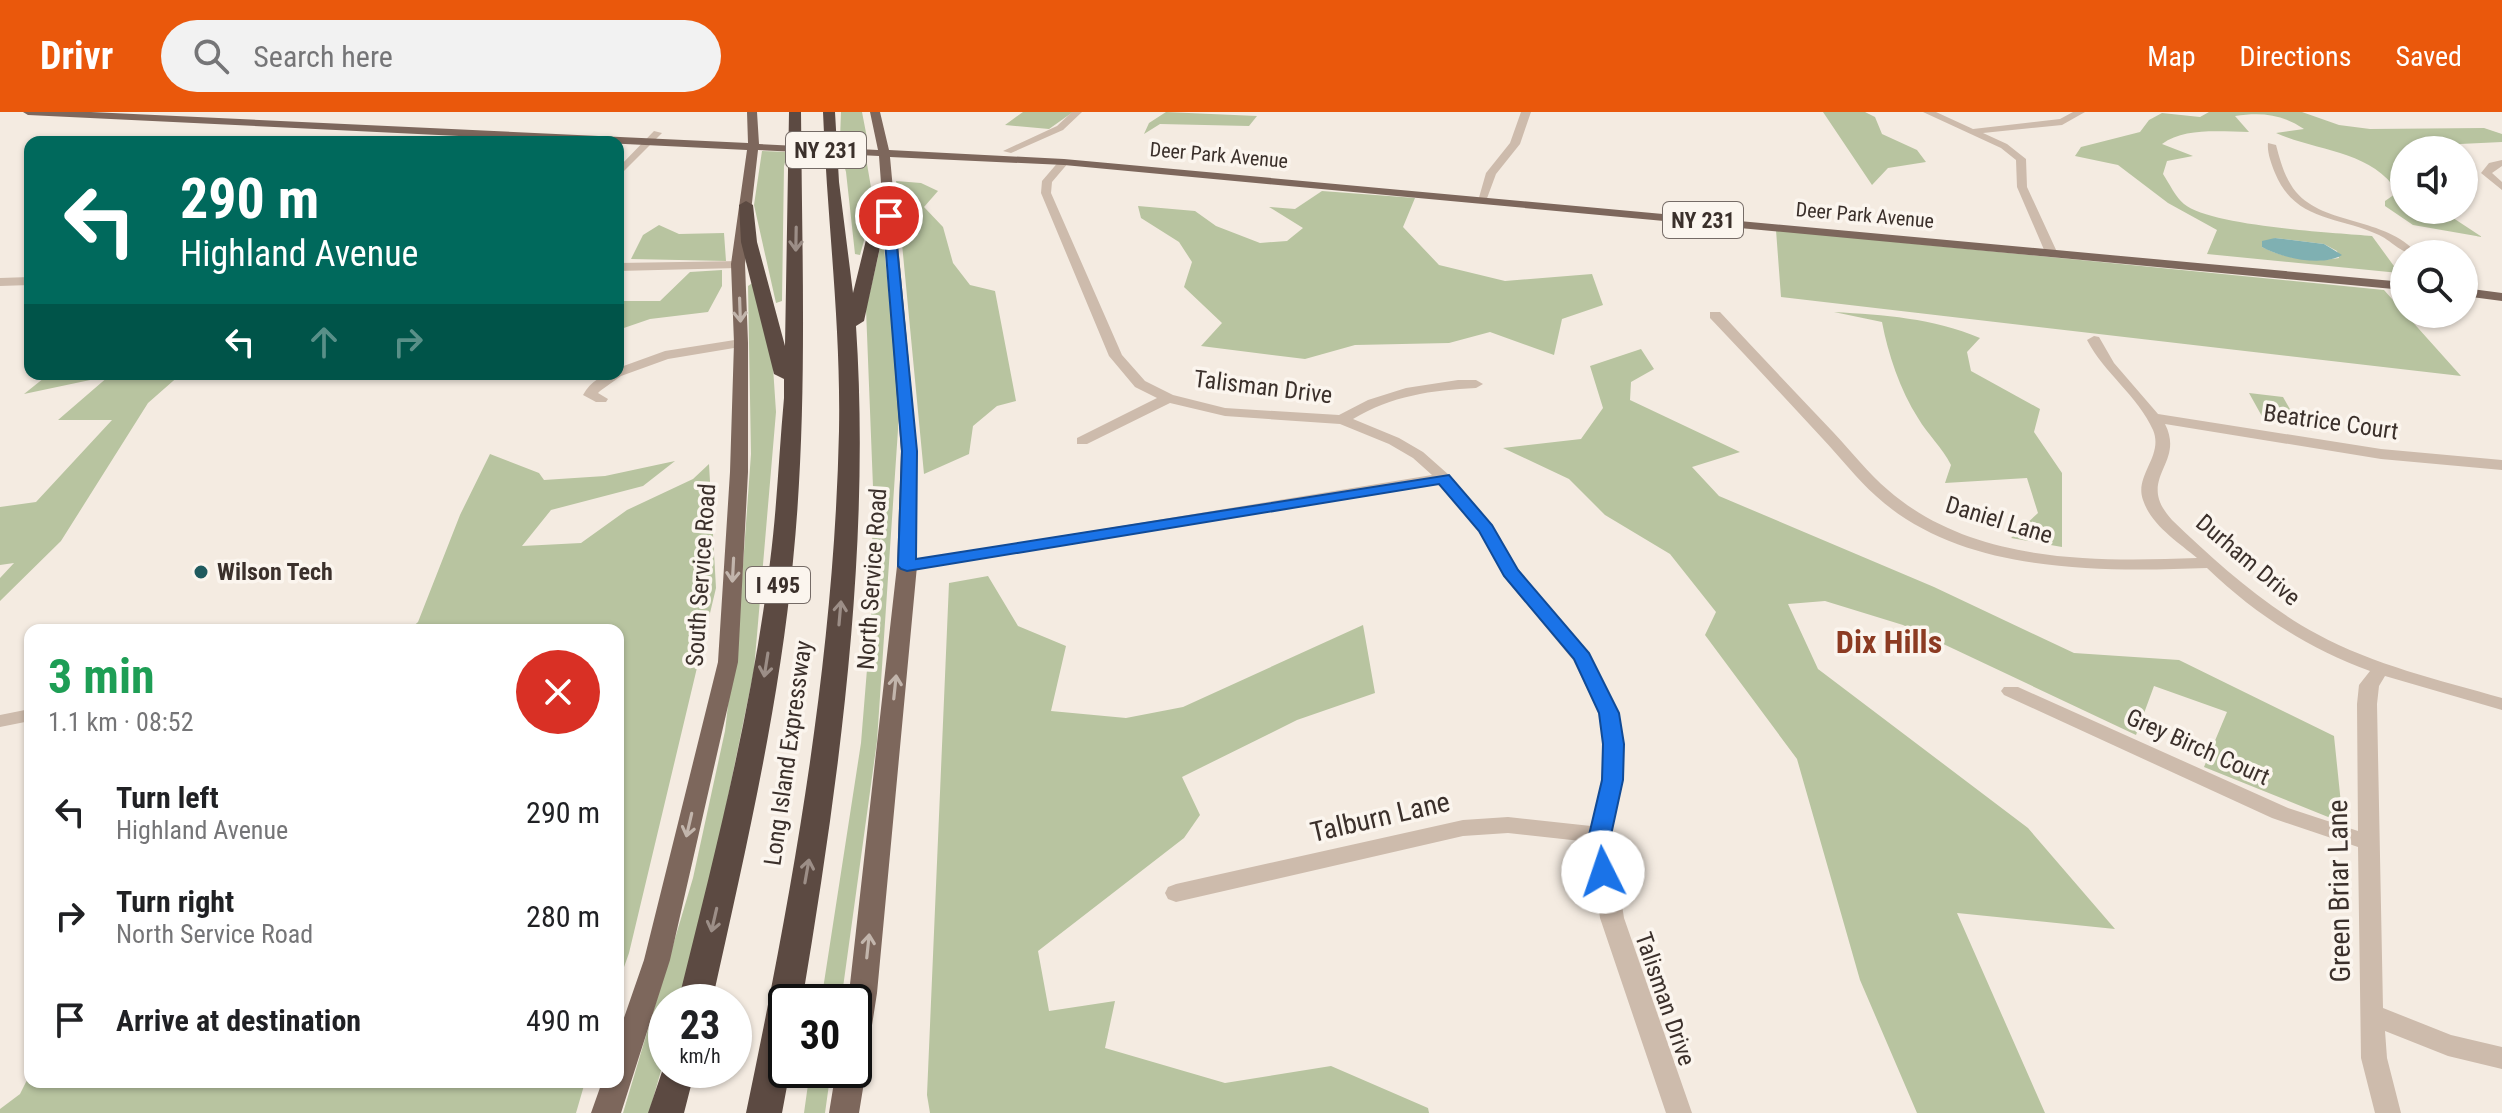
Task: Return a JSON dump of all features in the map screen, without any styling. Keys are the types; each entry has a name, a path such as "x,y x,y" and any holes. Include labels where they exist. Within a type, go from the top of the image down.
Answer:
{"highway":[{"name":"Long Island Expressway","path":"699,984 733,839 763,685 782,561 790,469 797,161 795,112"},
{"name":"Long Island Expressway","path":"764,1113 812,845 835,678 845,554 848,333 830,161 829,112"},
{"path":"848,333 859,314 862,282 886,187"},
{"path":"746,205 749,242 779,349 790,469"},
{"path":"666,1113 673,1088"}],"main road":[{"name":"Deer Park Avenue","path":"28,112 171,114 883,148 1008,151 2390,278"},
{"name":"South Service Road","path":"624,1059 657,960 728,662 739,472 741,343 738,264 753,142 752,112"},
{"name":"North Service Road","path":"864,984 907,566 909,451 883,148 875,112"},
{"name":"Deer Park Avenue","path":"883,148 1483,196"},
{"name":"Deer Park Avenue","path":"2050,249 2390,285"},
{"path":"2478,287 2502,290"},
{"path":"2478,294 2502,297"},
{"name":"South Service Road","path":"606,1113 614,1088"},
{"path":"844,1113 848,1088"}],"street":[{"path":"1008,151 1060,128 1077,112"},
{"path":"1483,196 1491,173 1515,144 1526,112"},
{"path":"1928,112 2015,152 2021,159 2022,187 2050,249"},
{"path":"1973,131 2062,122 2080,112"},
{"path":"624,165 654,137"},
{"path":"2271,145 2288,189 2299,201 2386,233 2395,240"},
{"name":"Talisman Drive","path":"1064,162 1047,181 1046,193 1116,356 1140,384 1168,398 1225,412 1342,420 1394,441 1418,455 1443,478 1486,529 1510,573 1582,658 1609,713 1614,744 1612,780 1600,835 1612,918 1679,1113"},
{"path":"2502,163 2493,165 2486,173 2502,187"},
{"path":"624,267 738,264"},
{"path":"0,282 24,281"},
{"name":"Daniel Lane","path":"1715,315 1883,494 1912,516 1981,545 2066,565 2211,563"},
{"path":"2094,340 2111,372 2154,418"},
{"path":"624,371 665,355 741,343"},
{"path":"601,399 590,395 594,388 607,380"},
{"path":"1342,420 1361,406 1399,393 1443,385 1476,384"},
{"path":"1082,441 1168,398"},
{"name":"Durham Drive","path":"2154,418 2163,435 2165,449 2149,486 2151,501 2162,518 2211,563 2286,624 2346,656 2502,704"},
{"name":"Beatrice Court","path":"2154,418 2381,454 2502,465"},
{"path":"907,566 1443,478"},
{"name":"Green Briar Lane","path":"2381,669 2369,685 2367,704 2367,842 2374,1058 2388,1113"},
{"name":"Grey Birch Court","path":"2011,691 2280,813 2367,842"},
{"path":"0,721 24,716"},
{"name":"Talburn Lane","path":"1176,893 1463,828 1508,825 1600,835"},
{"path":"2371,1014 2448,1045 2502,1058"}],"green space":[{"path":"841,112 862,112 867,138 840,139"},
{"path":"1023,112 1073,112 1049,129 1005,125"},
{"path":"1166,112 1257,116 1249,126 1160,124 1144,134 1149,123"},
{"path":"1823,112 1865,112 1875,117 1882,134 1917,150 1926,162 1888,168 1872,185"},
{"path":"2209,112 2302,112 2339,125 2370,129 2484,128 2502,134 2502,142 2478,143 2478,136 2390,136 2390,183 2358,160 2276,133 2304,129 2271,115 2235,116 2249,132 2193,133 2162,144 2193,156 2167,161 2163,174 2178,198 2198,212 2245,223 2372,236 2390,261 2390,272 2207,254 2217,230 2168,203 2118,165 2075,156 2081,147 2140,132 2149,120 2162,113 2200,117","holes":["2275,238 2324,244 2337,251 2339,258 2320,260 2280,254 2262,247"]},
{"path":"762,151 788,152 784,166 782,301 776,303 754,205"},
{"path":"841,155 866,158 874,205 860,255 855,254 846,172"},
{"path":"896,181 921,183 938,191 924,207 943,227 953,263 970,285 995,291 1016,401 997,406 973,426 969,454 924,474"},
{"path":"1322,191 1415,198 1403,227 1439,265 1505,281 1592,274 1603,305 1562,319 1554,355 1490,332 1449,343 1355,345 1305,359 1201,346 1222,323 1184,287 1192,262 1179,242 1141,218 1138,206 1195,211 1216,226 1260,243 1287,241 1303,228 1269,207 1295,209"},
{"path":"2390,198 2390,209 2385,206 2385,201"},
{"path":"2462,224 2482,237 2413,225"},
{"path":"659,225 679,234 724,233 726,261 631,259 643,235"},
{"path":"1776,230 2384,290 2390,297 2390,328 2418,328 2461,376 1781,297"},
{"path":"880,248 884,248 900,400 877,741 843,984 824,984 861,743 871,620 873,487 866,309"},
{"path":"722,270 722,286 708,312 650,319 624,328 624,301 660,301 690,272"},
{"path":"754,282 772,352 776,412 754,670 711,880 684,984 661,984 693,878 725,731 741,593 751,454 748,286"},
{"path":"1834,312 1926,322 1980,338 1967,352 1971,371 2040,409 2034,432 2062,473 2062,547 2011,538 2038,513 2027,478 1945,483 1951,465 1922,424 1900,384 1882,322"},
{"path":"1641,349 1654,369 1631,382 1630,400 1740,452 1692,467 1719,496 1934,587 2074,653 2179,660 2334,736 2343,823 2204,767 2227,712 2154,686 2136,735 1903,625 1825,601 1788,604 1818,669 2028,828 2115,929 1957,913 2045,1113 1917,1113 1860,980 1797,759 1705,635 1716,612 1670,554 1605,515 1569,479 1503,448 1581,439 1603,408 1590,366"},
{"path":"42,380 90,380 24,394"},
{"path":"104,380 174,380 148,403 61,541 0,601 0,578 14,563 0,565 0,507 36,502 112,420 58,420"},
{"path":"2249,393 2283,397 2299,425 2264,420"},
{"path":"490,454 539,473 544,480 605,476 675,461 643,486 551,510 522,546 581,543 627,510 693,479 709,464 716,588 624,967 624,624 416,624 460,515"},
{"path":"988,576 1018,626 1066,646 1051,711 1126,718 1183,707 1363,625 1375,693 1297,720 1182,777 1200,815 1184,838 1038,951 1049,1011 1115,1001 1105,1048 1225,1083 1331,1066 1428,1108 1429,1113 930,1113 927,1095 949,583"},
{"path":"648,1029 648,1088 656,1088 649,1113 623,1113"},
{"path":"24,1086 583,1088 576,1113 0,1113 0,1109 20,1094"},
{"path":"807,1088 828,1088 825,1113 804,1113"}],"water":[{"path":"2275,238 2324,244 2342,255 2334,259 2302,260 2262,247 2262,241"}],"place":[{"name":"Wilson Tech","path":"201,572"}],"district":[{"name":"Dix Hills","path":"1889,642"}],"route":[{"path":"889,216 909,451 907,566 1443,478 1486,529 1510,573 1559,627 1582,658 1609,713 1614,744 1612,780 1600,835 1603,872"}]}
